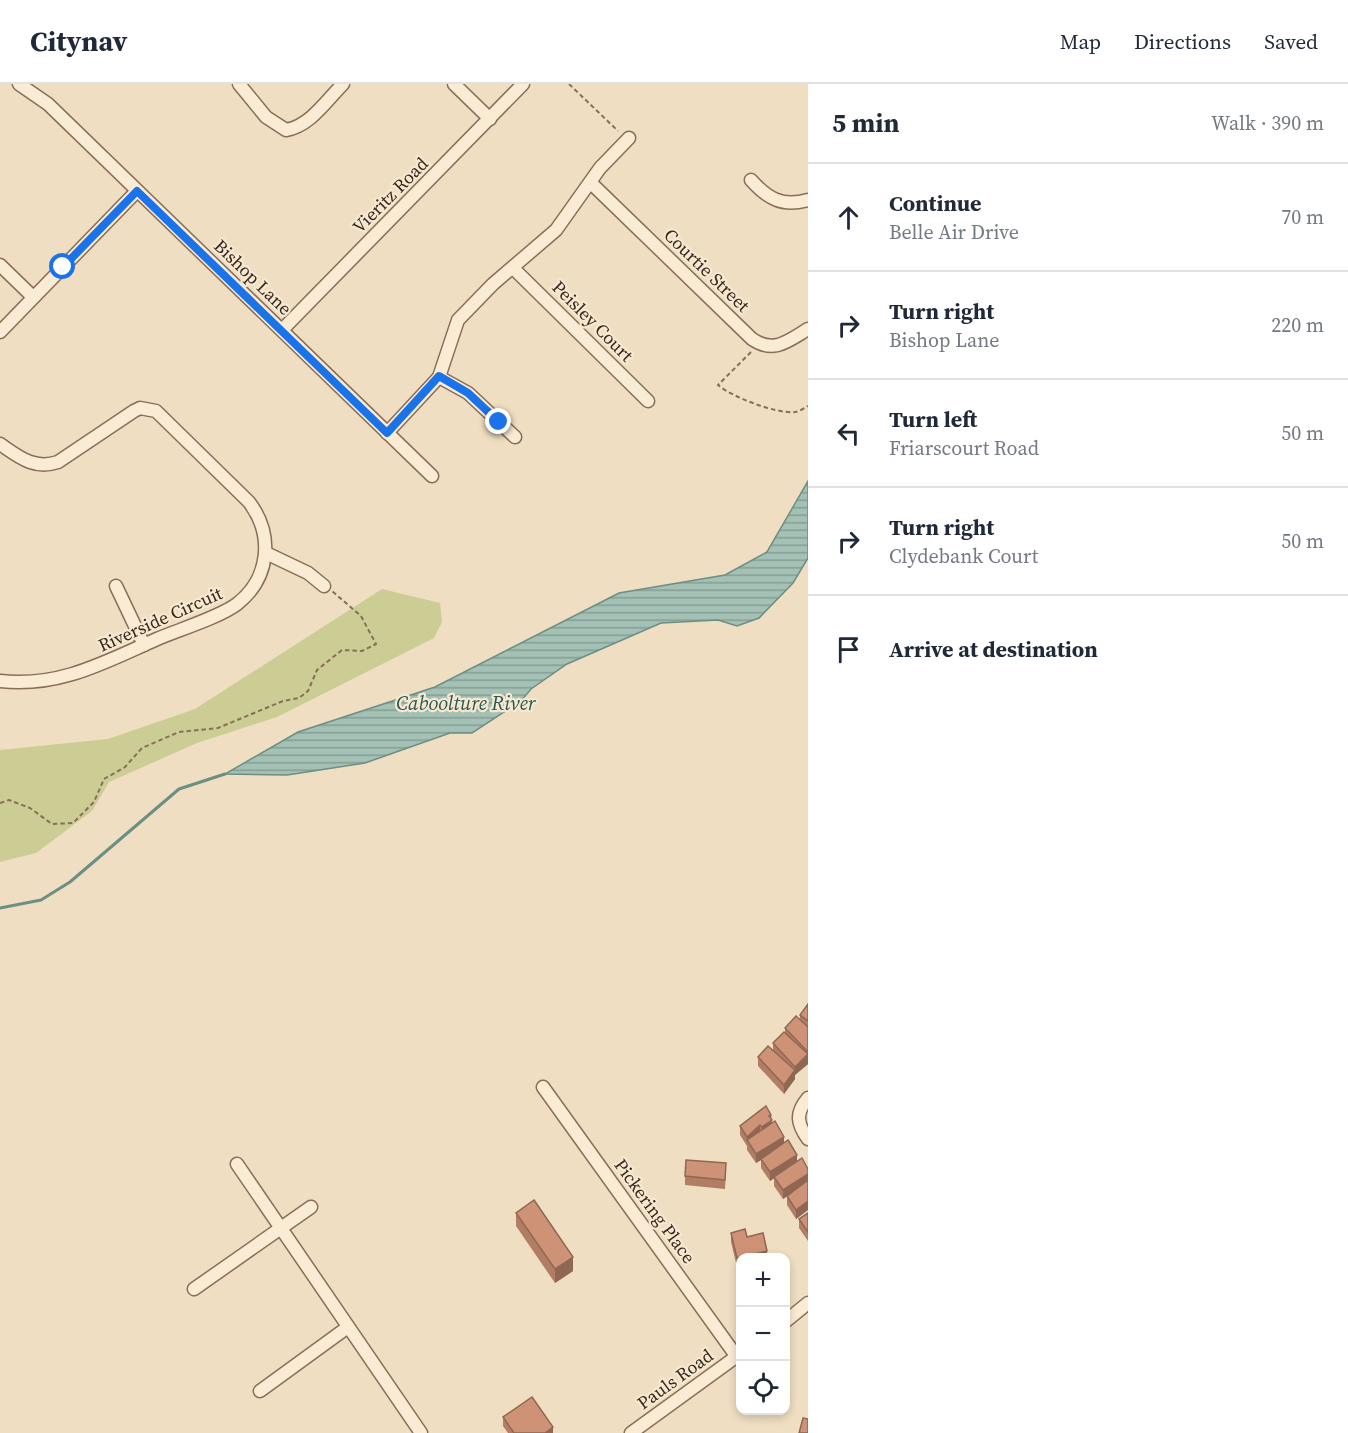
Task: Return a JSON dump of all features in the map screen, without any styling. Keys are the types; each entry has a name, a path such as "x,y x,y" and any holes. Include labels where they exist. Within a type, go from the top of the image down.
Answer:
{"street":[{"name":"Bishop Lane","path":"19,84 48,104 432,476"},
{"name":"Bishop Lane","path":"36,84 48,104"},
{"path":"239,84 266,117 286,130 306,123 343,84"},
{"path":"454,84 490,119"},
{"name":"Vieritz Road","path":"282,330 523,84"},
{"path":"387,433 439,376 458,320 493,284 556,230 576,198 591,183 600,168 628,139"},
{"path":"751,180 767,197 777,202 808,200"},
{"name":"Courtie Street","path":"591,183 752,339 761,345 779,347 808,329"},
{"path":"0,332 137,191"},
{"path":"0,266 33,297"},
{"name":"Peisley Court","path":"513,268 648,400"},
{"path":"439,376 468,393 515,437"},
{"name":"Riverside Circuit","path":"0,444 32,464 48,465 58,462 134,411 140,408 156,411 260,515 266,538 266,553 257,580 236,604 96,668 36,683 0,681"},
{"path":"266,553 308,573 324,586"},
{"path":"116,586 144,645"},
{"name":"Pickering Place","path":"543,1087 736,1351"},
{"path":"808,1098 800,1108 798,1122 808,1140"},
{"path":"237,1164 417,1432"},
{"path":"194,1289 311,1207"},
{"path":"790,1318 808,1303"},
{"path":"260,1391 348,1327"},
{"name":"Pauls Road","path":"631,1433 736,1357"}],"path":[{"path":"569,84 628,139"},
{"path":"751,352 718,385 727,392 766,406 793,412 808,406"},
{"path":"0,803 9,800 19,804 52,824 73,823 94,802 104,779 124,767 142,748 179,732 218,728 283,701 299,698 308,691 317,670 342,650 370,650 376,644 362,616 339,595 324,586"}],"green space":[{"path":"382,589 440,603 442,622 434,638 277,717 197,743 109,782 92,811 36,853 0,862 0,750 108,739 195,709"}],"water":[{"name":"Caboolture River","path":"808,481 808,558 793,583 759,618 737,626 718,620 661,623 567,664 531,689 521,701 472,733 450,733 365,763 287,775 225,774 298,732 435,687 619,593 725,575 767,552"}],"building":[{"path":"808,1004 808,1021 800,1015"},
{"path":"796,1016 808,1027 808,1052 785,1028"},
{"path":"784,1032 808,1054 795,1067 773,1043"},
{"path":"768,1046 795,1070 784,1085 758,1057"},
{"path":"766,1106 772,1120 762,1127 760,1125 747,1137 740,1126"},
{"path":"775,1121 784,1137 756,1154 747,1140"},
{"path":"788,1140 797,1155 770,1172 761,1159"},
{"path":"802,1158 808,1174 783,1190 774,1177"},
{"path":"686,1160 726,1163 725,1180 685,1176"},
{"path":"808,1180 808,1201 796,1210 787,1196"},
{"path":"534,1200 573,1257 555,1269 516,1213"},
{"path":"808,1213 808,1232 799,1219"},
{"path":"745,1229 747,1237 763,1233 767,1251 736,1254 731,1233"},
{"path":"532,1397 553,1427 545,1433 514,1433 503,1417"},
{"path":"803,1418 808,1419 808,1433 799,1433"}],"waterway":[{"name":"Caboolture River","path":"0,908 41,900 70,882 179,789 225,774"}],"route":[{"path":"63,267 137,191 387,433 433,386 439,376 468,393 499,422"}]}
